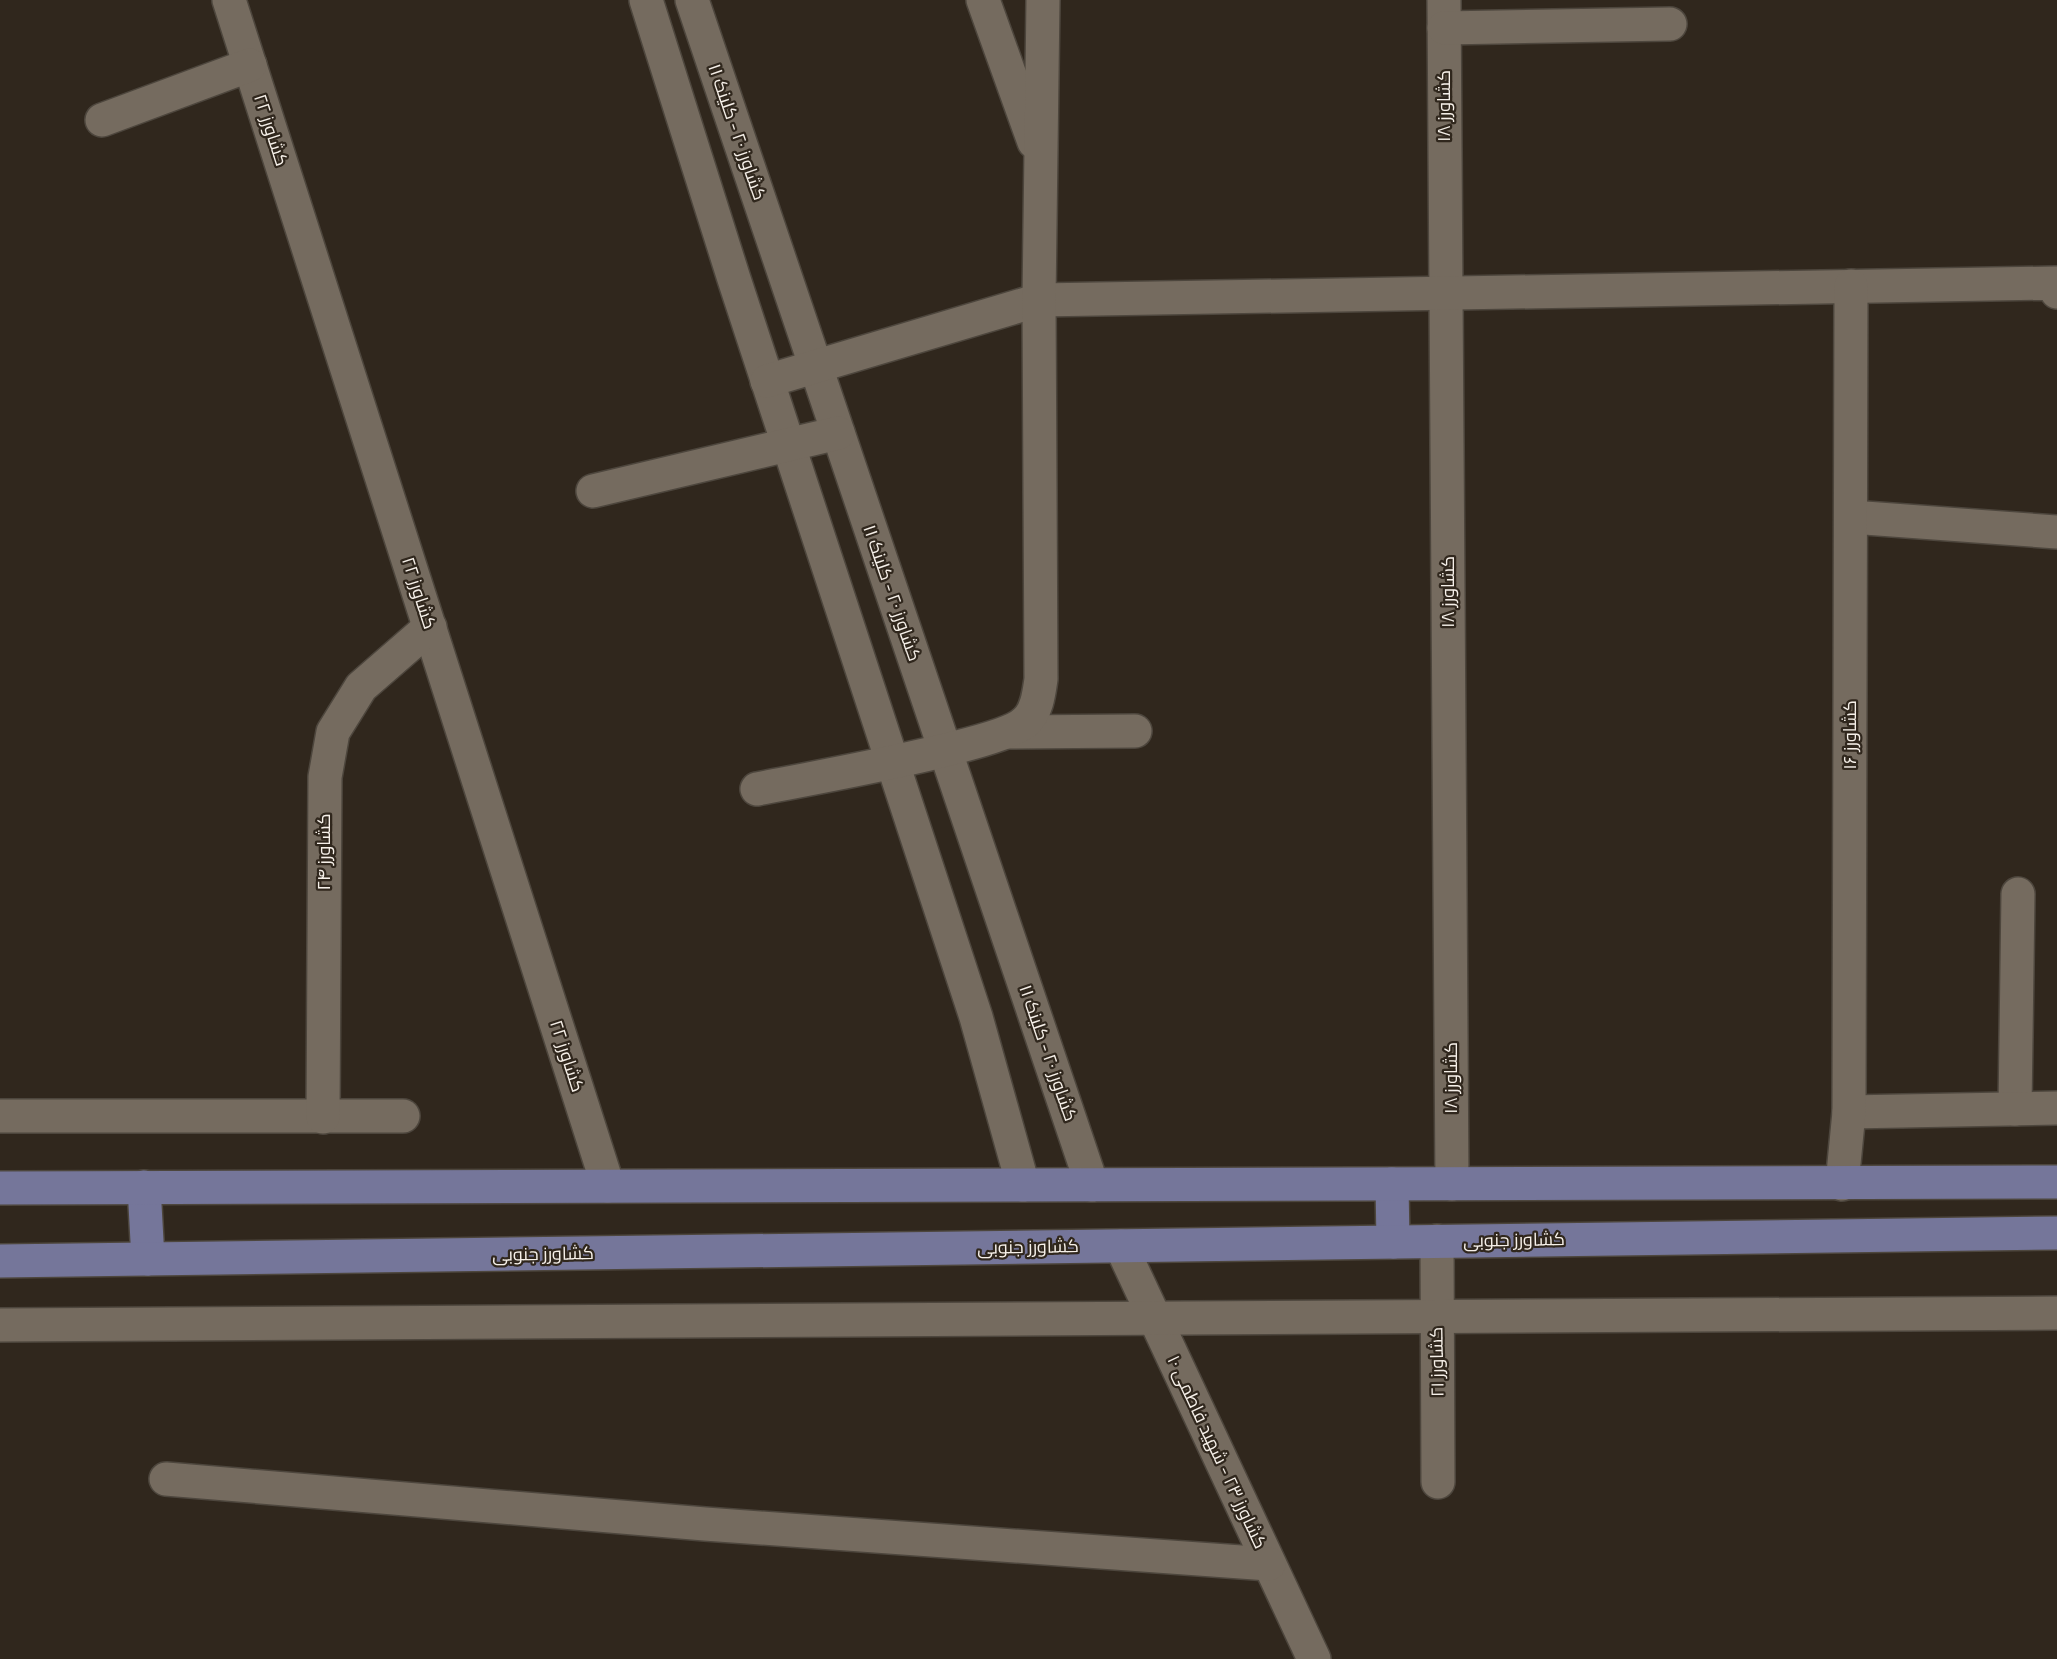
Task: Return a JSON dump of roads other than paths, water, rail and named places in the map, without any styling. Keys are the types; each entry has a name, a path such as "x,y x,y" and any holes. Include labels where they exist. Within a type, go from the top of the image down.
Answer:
{"main road":[{"path":"0,1188 2057,1182"},
{"path":"1392,1184 1393,1242"},
{"path":"144,1187 148,1259"},
{"name":"کشاورز جنوبی","path":"0,1261 2057,1233"}],"street":[{"name":"کشاورز ۲۲","path":"229,0 608,1186"},
{"path":"646,0 767,381 976,1017 1023,1185"},
{"name":"کشاورز ۲۰ - کلینک ۱۱","path":"692,0 1092,1185"},
{"path":"983,0 1041,162"},
{"path":"1009,732 1027,721 1038,701 1041,679 1039,300 1043,0"},
{"path":"1444,14 1671,24"},
{"name":"کشاورز ۱۸","path":"1444,14 1452,1184"},
{"path":"102,120 250,65"},
{"path":"767,381 1039,300 2055,283 2057,292"},
{"name":"کشاورز ۱۶","path":"1842,1184 1849,1112 1851,286"},
{"path":"593,492 838,433"},
{"path":"1851,516 2057,532"},
{"name":"کشاورز ۲۴","path":"323,1117 325,777 333,732 361,687 430,627"},
{"path":"757,789 945,749 1009,732 1136,731"},
{"path":"2015,1109 2018,894"},
{"path":"1849,1112 2057,1108"},
{"path":"0,1116 404,1116"},
{"name":"کشاورز ۲۱","path":"1437,1241 1438,1482"},
{"name":"کشاورز ۲۳ - شهید فاطمی ۱۰","path":"1120,1246 1314,1659"},
{"path":"0,1325 1155,1320 2057,1312"},
{"path":"166,1479 705,1524 1269,1564"}]}
